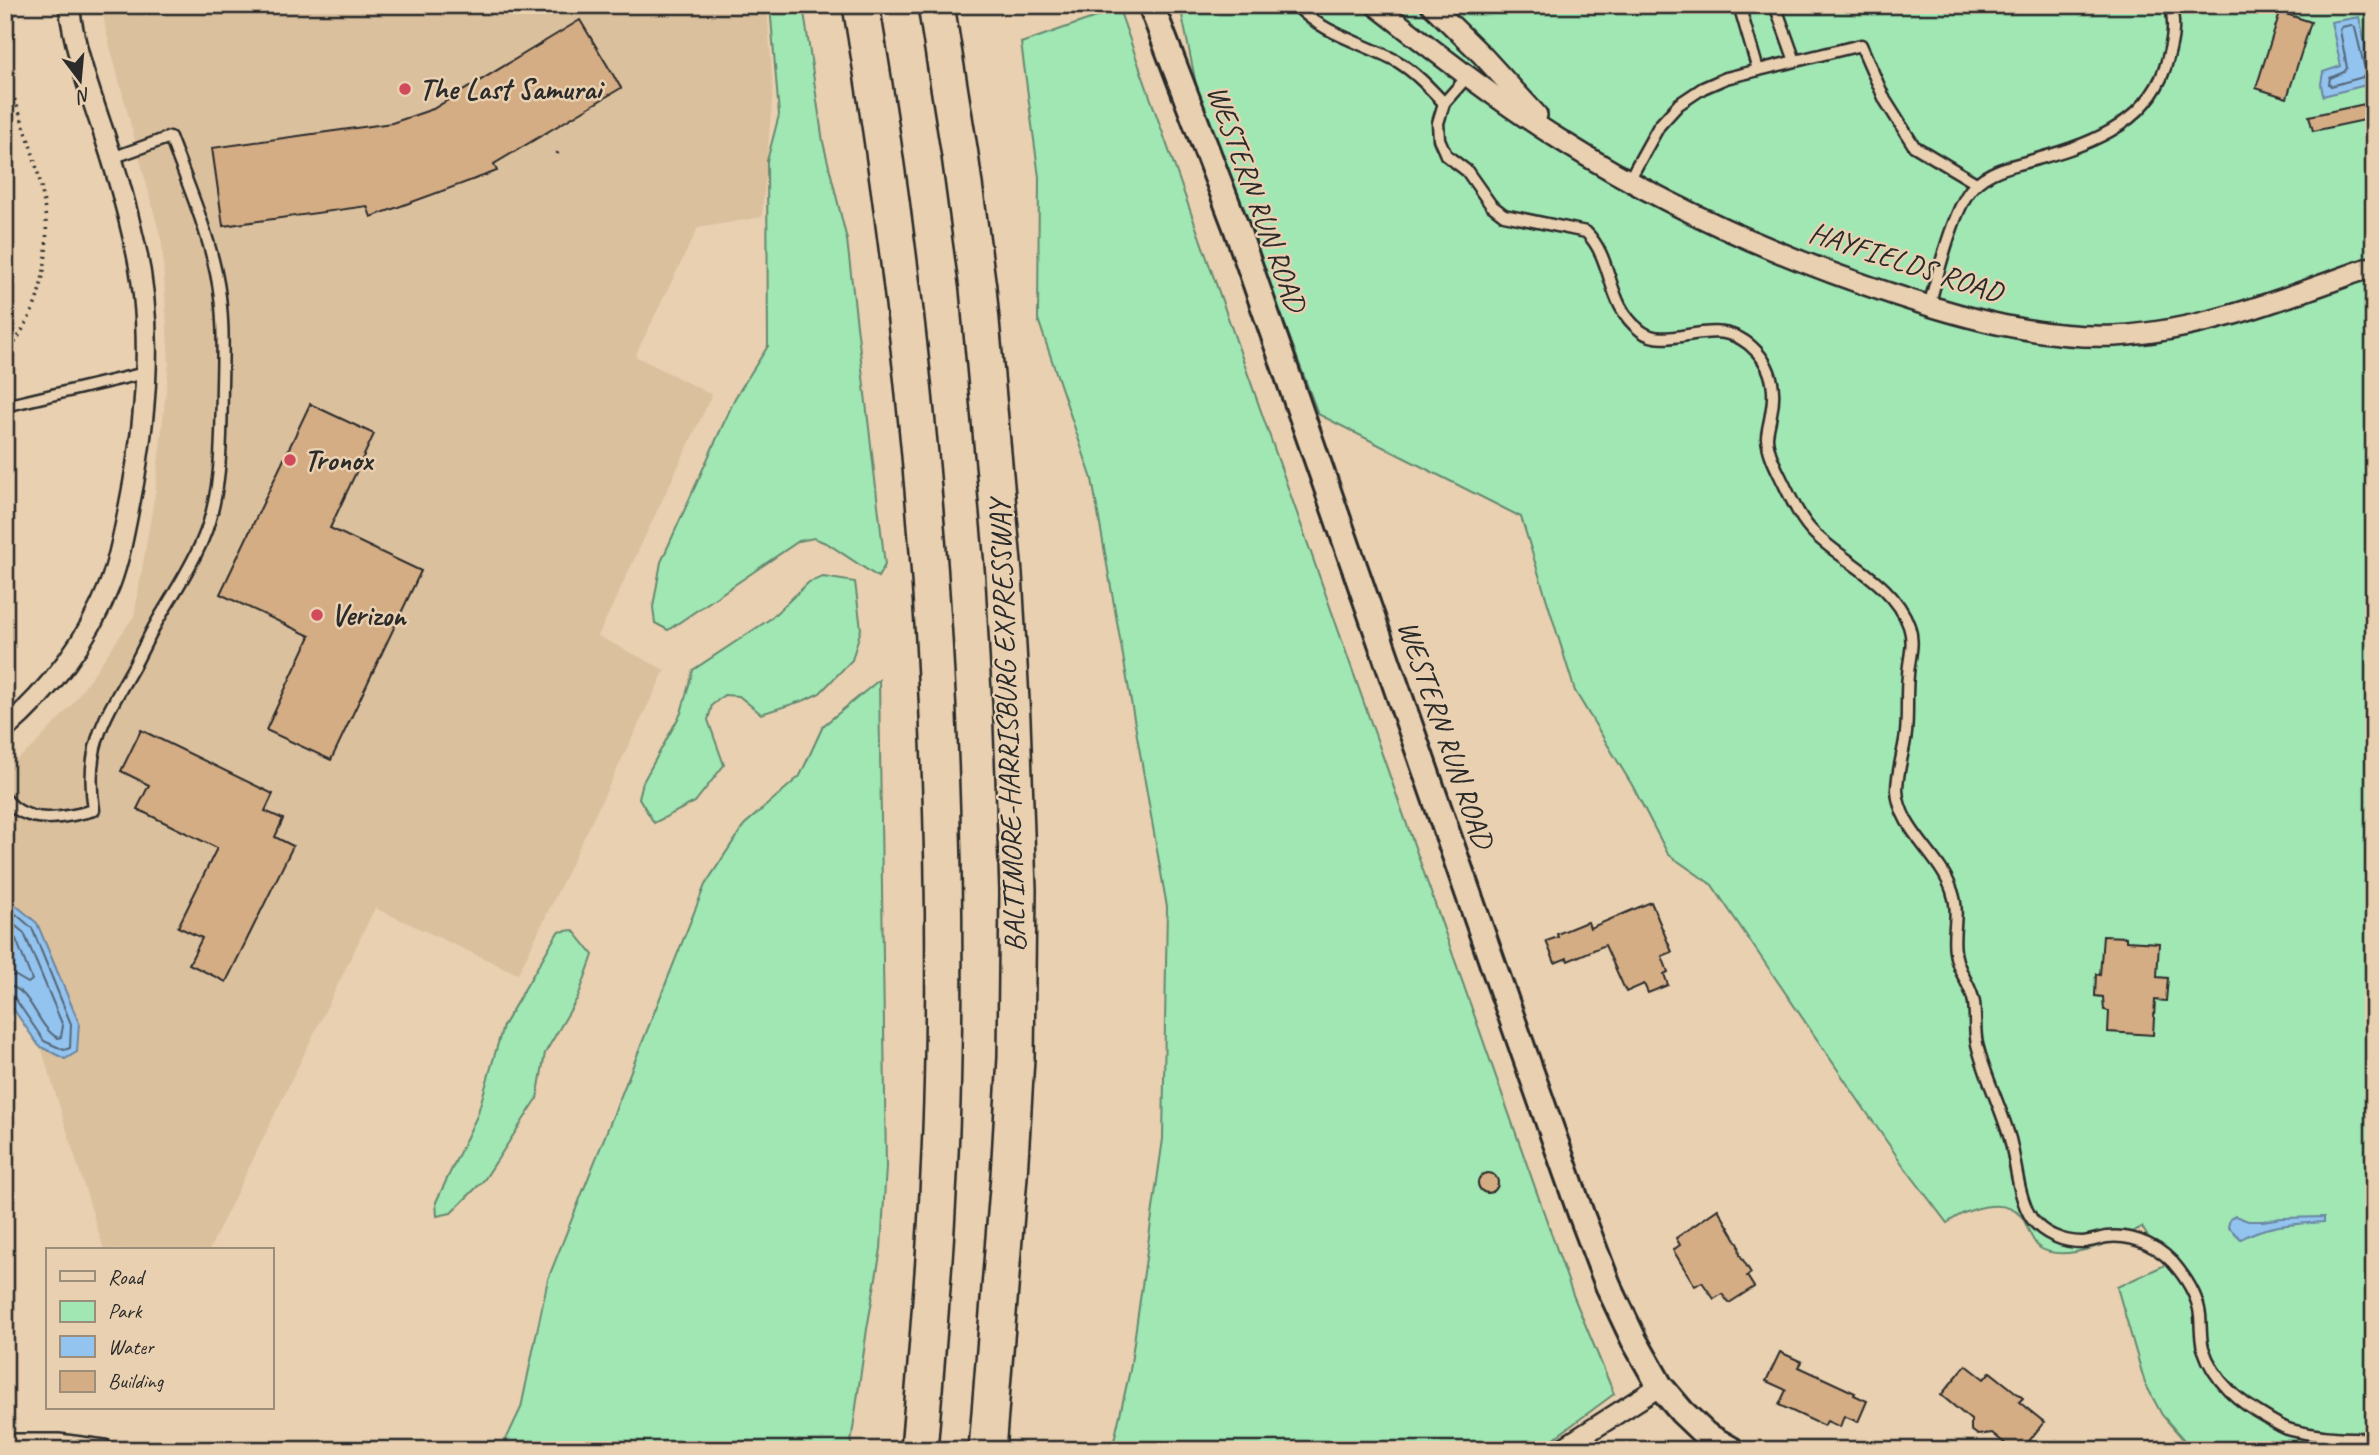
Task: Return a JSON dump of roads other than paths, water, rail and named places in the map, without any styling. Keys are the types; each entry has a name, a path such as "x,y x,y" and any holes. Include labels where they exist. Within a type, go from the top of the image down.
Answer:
{"highway":[{"path":"861,5 892,201 919,434 938,722 943,887 943,1056 935,1249 919,1450"},
{"name":"BALTIMORE-HARRISBURG EXPRESSWAY","path":"936,5 978,288 1004,574 1018,890 1016,1058 987,1450"}],"street":[{"path":"5,729 33,703 73,652 93,621 109,585 121,544 140,454 146,329 136,249 112,158 71,29 69,5"},
{"name":"WESTERN RUN ROAD","path":"1151,5 1236,227 1608,1285 1660,1386 1706,1435 1732,1450"},
{"name":"HAYFIELDS ROAD","path":"1375,5 1467,77 1562,141 1629,180 1693,213 1786,254 1859,283 1988,323 2055,334 2115,336 2193,326 2264,305 2374,266"},
{"name":"HAYFIELDS ROAD","path":"1431,5 1562,141"},
{"path":"1560,1450 1660,1386"},
{"path":"5,1444 58,1444 104,1450"}],"lane":[{"path":"1296,5 1305,15 1395,61 1418,76 1444,103"},
{"path":"1739,5 1758,70"},
{"path":"1775,5 1795,61"},
{"path":"1928,306 1960,207 1976,183 2004,168 2074,149 2108,134 2130,118 2148,98 2162,76 2171,48 2173,30 2170,5"},
{"path":"1629,180 1659,126 1679,104 1703,88 1726,78 1861,45 1885,100 1914,146 1976,183"},
{"path":"1467,77 1444,103 1438,123 1439,139 1446,155 1467,171 1491,205 1504,215 1586,232 1600,250 1622,313 1640,331 1653,339 1709,332 1724,333 1741,337 1756,351 1769,368 1774,387 1767,437 1771,455 1798,510 1812,532 1895,599 1909,624 1913,644 1908,670 1906,733 1897,791 1903,814 1940,866 1952,888 1958,911 1955,957 1974,1000 1978,1046 2009,1136 2028,1213 2041,1231 2061,1238 2082,1242 2109,1237 2132,1238 2151,1245 2174,1263 2190,1285 2199,1309 2202,1345 2212,1367 2232,1395 2255,1411 2287,1429 2347,1439 2374,1438"},
{"path":"5,798 24,813 40,818 57,819 94,810 90,786 93,759 105,716 160,616 189,570 204,537 217,492 223,337 216,274 197,207 170,137 112,158"},
{"path":"5,406 145,373"}],"water":[{"path":"2359,17 2374,83 2323,96 2323,72 2341,66 2331,22"},
{"path":"5,900 12,902 37,923 79,1023 77,1052 65,1059 39,1046 5,997"},
{"path":"2235,1216 2248,1221 2324,1217 2324,1222 2271,1228 2241,1239 2228,1227 2230,1219"}],"place":[{"name":"The Last Samurai","path":"405,89"},
{"name":"Tronox","path":"290,460"},
{"name":"Verizon","path":"317,615"}]}
